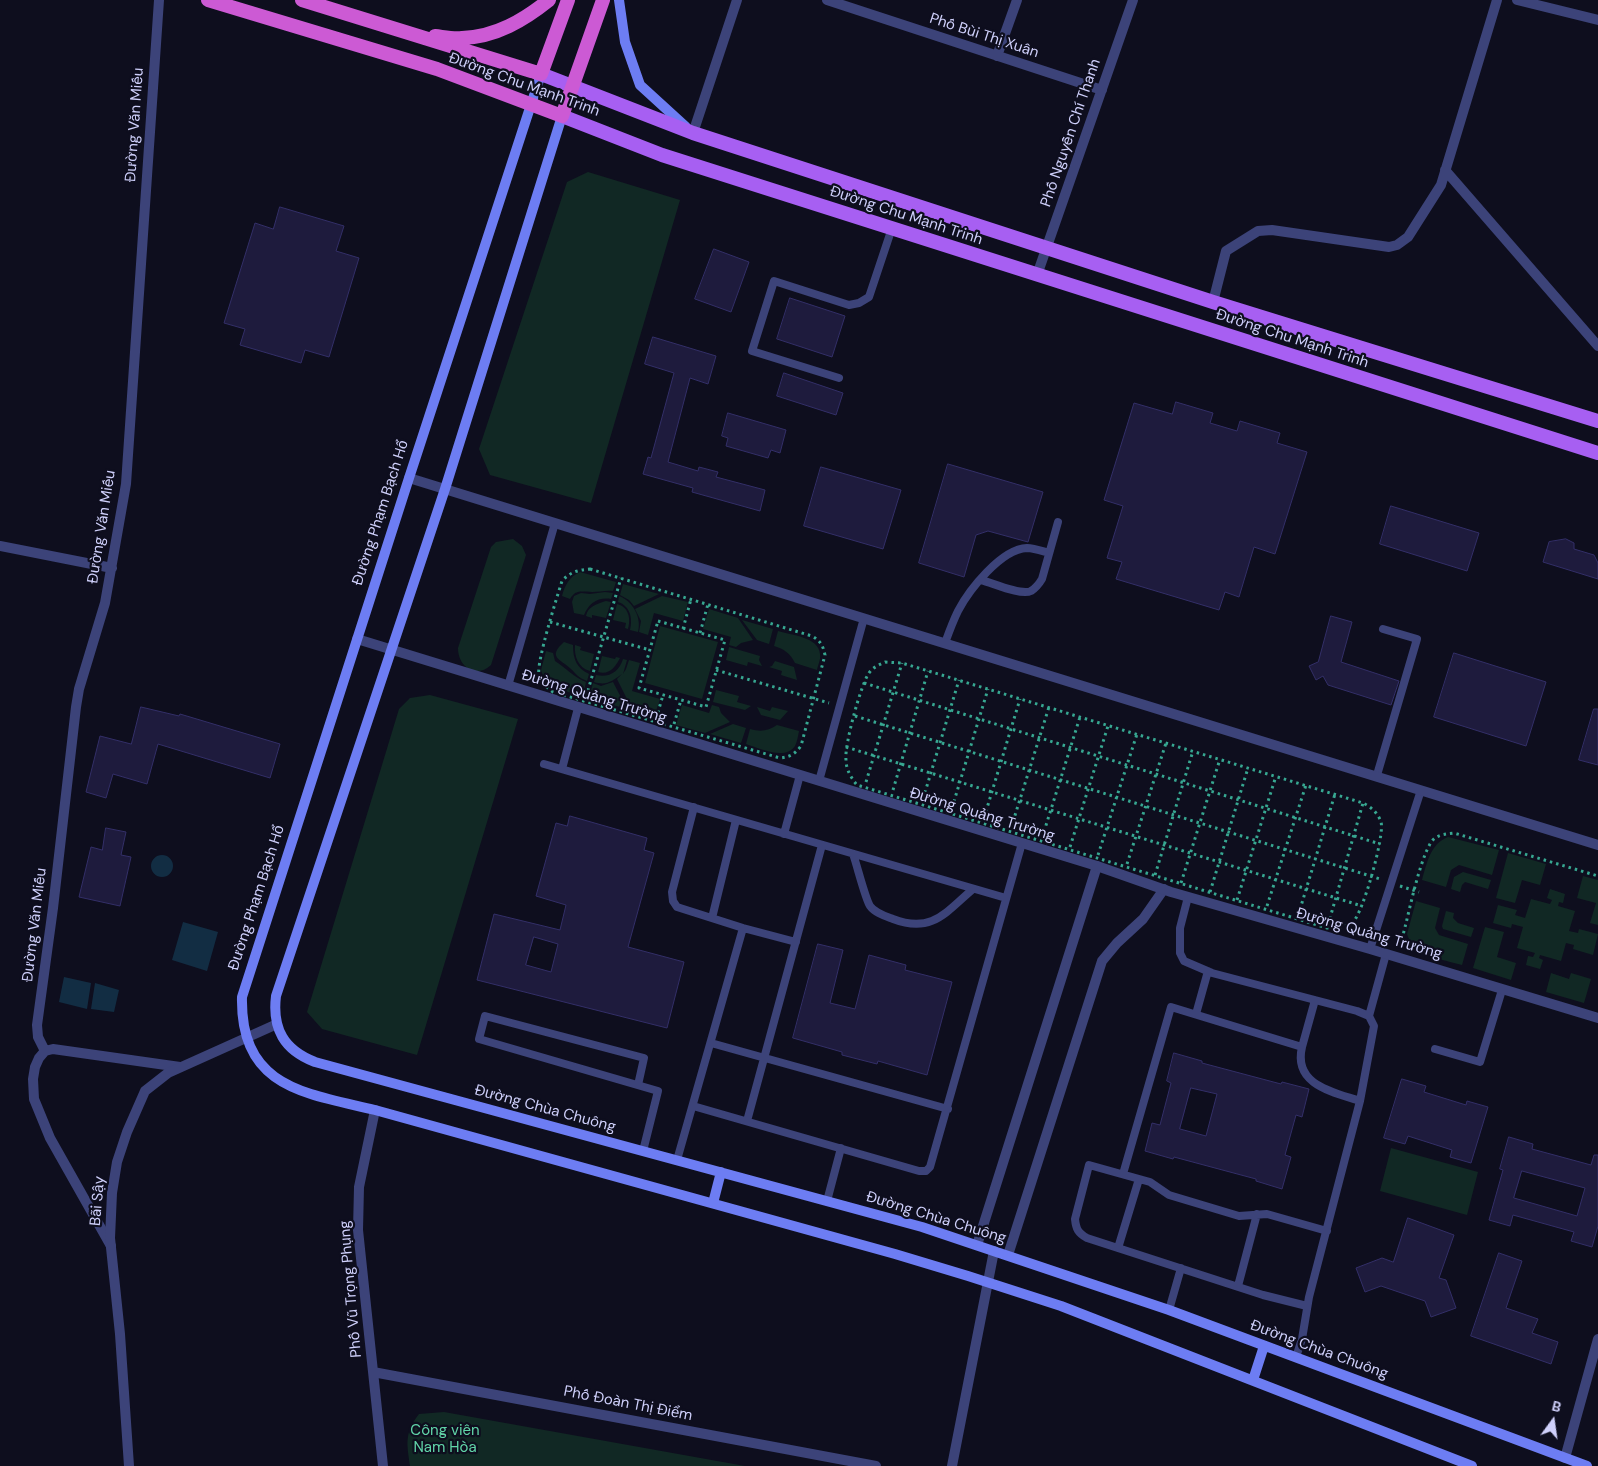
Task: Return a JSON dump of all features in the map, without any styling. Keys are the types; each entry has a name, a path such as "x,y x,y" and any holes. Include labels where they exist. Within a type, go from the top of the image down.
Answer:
{"highway":[{"name":"Đường Chu Mạnh Trinh","path":"208,0 437,69 562,116"},
{"name":"Đường Chu Mạnh Trinh","path":"302,0 541,74"},
{"path":"411,34 463,38 502,31 529,16 549,0"},
{"name":"Đường Phạm Bạch Hổ","path":"541,74 568,0"},
{"path":"562,116 603,0"}],"main road":[{"path":"619,0 625,42 640,85 693,133"},
{"name":"Đường Phạm Bạch Hổ","path":"246,1038 241,1018 242,997 541,74"},
{"name":"Đường Chu Mạnh Trinh","path":"541,74 693,133 1213,302 1598,421"},
{"name":"Đường Chu Mạnh Trinh","path":"562,116 662,154 1598,453"},
{"path":"277,1024 276,996 445,489 562,116"},
{"name":"Đường Chùa Chuông","path":"277,1024 282,1037 291,1048 302,1057 315,1062 922,1227 1169,1310 1586,1466"},
{"path":"246,1038 256,1057 270,1074 287,1086 308,1094 376,1110 895,1254 1061,1306 1472,1466"},
{"path":"713,1203 721,1172"},
{"path":"1253,1380 1264,1346"}],"street":[{"name":"Đường Văn Miếu","path":"45,1051 38,1038 37,1025 53,908 76,707 79,689 102,618 126,484 159,0"},
{"path":"693,133 737,0"},
{"name":"Phố Bùi Thị Xuân","path":"827,0 1102,90"},
{"path":"997,56 1017,0"},
{"name":"Phố Nguyễn Chí Thanh","path":"1037,275 1133,0"},
{"path":"1213,302 1226,251 1258,231 1272,230 1389,247 1397,245 1408,236 1441,185 1497,0"},
{"path":"1517,0 1598,20"},
{"path":"1446,170 1598,346"},
{"path":"409,478 1598,844"},
{"path":"0,546 112,568"},
{"name":"Đường Quảng Trường","path":"357,639 508,686 581,704 819,781 1022,843 1097,862 1188,897 1370,949 1598,1018"},
{"path":"978,1245 1097,862"},
{"path":"1008,1255 1102,962 1117,943 1143,920 1164,889"},
{"name":"Bãi Sậy","path":"130,1466 120,1334 110,1238 112,1193 117,1162 127,1132 145,1091 168,1072 277,1024"},
{"path":"112,1247 50,1138 34,1099 35,1067 45,1051 53,1049 180,1067"},
{"name":"Phố Vũ Trọng Phụng","path":"376,1110 360,1187 358,1230 383,1466"},
{"path":"952,1466 994,1250"},
{"path":"1565,1458 1598,1339"},
{"name":"Phố Đoàn Thị Điểm","path":"373,1372 876,1466"}],"lane":[{"path":"839,378 752,351 774,281 849,305 859,303 869,297 892,228"},
{"path":"981,580 1020,592 1029,592 1037,587 1042,579 1058,522"},
{"path":"508,686 555,523"},
{"path":"944,643 958,611 972,590 999,561 1011,552 1027,548 1049,553"},
{"path":"819,781 864,618"},
{"path":"1377,775 1417,639 1383,629"},
{"path":"562,769 581,704"},
{"path":"544,764 1006,898"},
{"path":"784,834 800,775"},
{"path":"1370,949 1421,790"},
{"path":"694,807 672,892 673,901 677,907 796,942"},
{"path":"712,918 736,820"},
{"path":"693,1106 919,1171 926,1171 930,1167 948,1109 1022,843"},
{"path":"747,1122 822,845"},
{"path":"854,854 870,905 878,913 902,922 924,924 937,919 973,889"},
{"path":"1188,897 1180,928 1180,953 1184,961 1208,971 1357,1011 1369,1016 1374,1026 1360,1101 1307,1306 1302,1339 1296,1357"},
{"path":"677,1160 744,928"},
{"path":"1369,1016 1386,954"},
{"path":"1196,1014 1208,971"},
{"path":"1435,1049 1480,1062 1502,990"},
{"path":"1315,1000 1300,1057 1303,1068 1310,1080 1320,1088 1360,1101"},
{"path":"1123,1174 1171,1007 1302,1047"},
{"path":"638,1085 644,1058 485,1016 479,1039 658,1091 642,1151"},
{"path":"710,1042 948,1109"},
{"path":"827,1201 840,1148"},
{"path":"1307,1306 1263,1295 1079,1234 1074,1219 1088,1165 1150,1182 1169,1195 1239,1216 1267,1214 1327,1231"},
{"path":"1118,1248 1138,1179"},
{"path":"1238,1286 1257,1214"},
{"path":"1169,1310 1181,1268"}],"path":[{"path":"590,569 620,578 812,636 819,640 823,647 824,655 801,746 797,752 789,757 780,758 655,722 581,704 546,688 541,682 538,667 562,581 577,570 590,569"},
{"path":"581,704 620,578"},
{"path":"683,629 691,599"},
{"path":"700,633 708,604"},
{"path":"550,622 650,650"},
{"path":"658,622 683,629 725,640 706,707 639,688 658,622"},
{"path":"885,662 902,663 1306,785 1363,803 1372,808 1381,823 1382,834 1362,906 1354,921 1340,928 1327,928 1126,867 1097,862 1069,849 857,784 848,769 846,746 864,683 868,673 875,666 885,662"},
{"path":"864,787 902,663"},
{"path":"716,670 813,698"},
{"path":"892,796 928,671"},
{"path":"922,805 959,680"},
{"path":"864,683 1380,844"},
{"path":"951,813 988,689"},
{"path":"655,722 663,694"},
{"path":"982,823 1020,699"},
{"path":"673,727 681,700"},
{"path":"1010,832 1049,707"},
{"path":"855,716 1371,876"},
{"path":"1041,841 1080,717"},
{"path":"1069,849 1108,726"},
{"path":"1097,862 1136,734"},
{"path":"1126,867 1166,743"},
{"path":"846,746 1362,906"},
{"path":"1155,876 1193,751"},
{"path":"1180,883 1220,759"},
{"path":"1210,892 1248,768"},
{"path":"1237,900 1276,776"},
{"path":"1266,909 1306,785"},
{"path":"1297,919 1335,794"},
{"path":"1327,928 1363,803"},
{"path":"1404,948 1402,940 1404,931 1417,892 1426,850 1435,838 1442,834 1454,833 1580,873 1598,876"}],"green space":[{"path":"588,172 680,200 591,503 490,475 479,449 567,182"},
{"path":"513,539 522,546 526,555 491,665 480,671 474,671 461,661 458,648 491,547 496,542"},
{"path":"580,572 616,582 613,591 580,592 570,599 562,596 568,582"},
{"path":"623,584 659,594 634,606 629,600 620,595"},
{"path":"581,593 613,593 611,599 602,599 594,602 588,607 584,615 574,613 572,602 574,596"},
{"path":"619,596 624,598 635,611 639,621 638,632 630,630 630,613 625,606 618,602"},
{"path":"662,596 688,602 683,621 654,613 648,635 639,632 641,621 635,609"},
{"path":"606,601 611,602 606,618 592,615 592,618 586,616 596,604"},
{"path":"617,604 627,611 628,629 625,628 626,623 613,620"},
{"path":"709,609 738,618 753,640 741,643 736,647 729,645 731,637 703,629"},
{"path":"742,620 773,629 769,644 757,640"},
{"path":"660,626 718,642 702,699 645,683"},
{"path":"778,631 810,640 815,644 820,656 817,670 795,663 786,652 774,646"},
{"path":"564,642 573,645 578,666 589,674 587,681 578,676 557,657 556,651"},
{"path":"575,645 581,647 580,650 594,654 590,671 582,667 578,661"},
{"path":"729,647 760,656 759,660 762,666 748,662 747,666 726,660"},
{"path":"546,651 553,653 555,661 586,682 583,696 564,691 547,681 541,670"},
{"path":"602,656 615,659 616,657 620,658 611,670 602,673 598,672"},
{"path":"623,659 627,660 623,674 629,660 640,663 632,691 660,699 654,717 633,711 617,679 622,674 606,683 594,682 596,675 605,676 616,671"},
{"path":"775,661 794,667 797,680 781,675 782,671 769,667"},
{"path":"613,682 627,709 589,698 593,683 601,686"},
{"path":"716,690 739,696 737,702 751,706 745,710 713,702"},
{"path":"430,695 518,719 417,1055 322,1029 307,1012 399,709 410,698"},
{"path":"682,705 709,713 712,705 719,707 721,713 730,722 705,733 676,725"},
{"path":"757,707 770,711 772,707 788,711 780,720 761,715"},
{"path":"733,724 746,728 741,743 710,734"},
{"path":"777,725 799,731 796,744 791,750 779,753 746,744 750,729 771,729"},
{"path":"1448,837 1499,850 1492,875 1459,865 1451,870 1446,887 1422,880 1433,849"},
{"path":"1508,853 1546,864 1540,885 1522,880 1515,903 1496,898"},
{"path":"1463,872 1491,880 1488,889 1465,882 1460,892 1451,889 1454,877"},
{"path":"1583,876 1598,880 1598,925 1590,923 1596,903 1577,898"},
{"path":"1550,889 1565,894 1563,903 1559,902 1558,906 1575,911 1569,931 1578,933 1579,929 1598,934 1593,955 1573,949 1574,945 1566,943 1561,961 1540,955 1539,958 1543,960 1540,969 1526,965 1528,956 1533,957 1535,953 1517,948 1523,927 1512,924 1511,928 1493,923 1498,905 1517,910 1515,915 1525,918 1531,899 1550,904 1552,900 1547,898"},
{"path":"1416,901 1440,908 1435,928 1439,935 1468,944 1462,965 1430,956 1416,948 1411,942 1407,934"},
{"path":"1446,911 1454,913 1453,918 1458,923 1474,928 1471,937 1443,929"},
{"path":"1485,927 1504,932 1497,957 1516,963 1511,980 1473,968"},
{"path":"1551,973 1569,979 1571,973 1591,979 1584,1003 1546,992"},
{"path":"1391,1148 1478,1172 1467,1215 1380,1191"},
{"name":"Công viên Nam Hòa","path":"444,1412 745,1466 410,1466 408,1439 414,1421 419,1414"}],"water":[{"path":"162,855 170,858 173,866 170,874 162,877 154,874 151,866 154,858"},
{"path":"183,922 218,932 207,971 172,960"},
{"path":"64,977 91,983 87,1009 59,1002"},
{"path":"95,983 119,990 114,1012 91,1009"}],"building":[{"path":"280,207 344,226 336,251 359,258 329,357 305,350 301,363 240,345 245,329 224,323 255,223 273,229"},
{"path":"714,249 749,262 731,312 695,299"},
{"path":"790,298 845,316 832,357 777,339"},
{"path":"653,337 716,356 708,384 690,378 668,462 698,471 699,467 718,472 716,477 765,490 760,511 692,492 693,488 643,474 648,457 651,458 674,373 645,364"},
{"path":"784,373 843,393 836,415 777,396"},
{"path":"1176,402 1213,413 1210,423 1237,431 1240,421 1280,433 1277,443 1307,452 1275,554 1254,547 1239,597 1225,592 1219,610 1116,579 1122,562 1107,558 1123,506 1104,500 1134,403 1172,414"},
{"path":"728,413 786,430 780,453 771,450 768,458 726,446 728,438 722,436"},
{"path":"948,464 1043,492 1028,542 988,531 976,535 964,577 919,563"},
{"path":"821,467 901,490 883,549 804,526"},
{"path":"1391,506 1479,533 1467,571 1380,544"},
{"path":"1566,539 1574,543 1574,549 1594,555 1598,563 1598,579 1543,562 1549,542"},
{"path":"1331,616 1352,622 1341,662 1399,681 1391,705 1328,685 1323,676 1316,680 1309,666 1318,662"},
{"path":"1454,653 1546,682 1526,746 1434,717"},
{"path":"141,707 179,716 180,714 280,744 270,778 158,744 147,784 113,774 106,798 86,792 100,736 131,744"},
{"path":"1594,709 1598,709 1598,765 1579,760"},
{"path":"570,816 647,838 644,850 654,853 628,947 684,962 667,1028 477,980 494,914 560,930 566,905 536,896 556,823 567,826","holes":["534,937 558,944 551,972 526,965"]},
{"path":"106,828 126,832 121,855 131,857 120,906 79,897 91,847 102,850"},
{"path":"818,944 843,950 830,1003 855,1009 869,955 906,965 905,970 952,982 927,1075 878,1061 877,1064 842,1055 842,1052 793,1038"},
{"path":"1174,1053 1202,1061 1202,1063 1281,1084 1282,1082 1309,1089 1302,1117 1296,1115 1285,1155 1291,1157 1282,1189 1256,1181 1256,1179 1145,1151 1152,1123 1160,1125 1171,1083 1167,1081","holes":["1191,1088 1217,1094 1206,1136 1180,1129"]},
{"path":"1402,1079 1426,1086 1424,1092 1466,1105 1467,1101 1488,1107 1471,1163 1450,1157 1452,1150 1408,1136 1405,1144 1384,1138"},
{"path":"1509,1137 1533,1144 1532,1149 1591,1165 1594,1155 1598,1155 1598,1226 1592,1247 1571,1241 1574,1232 1513,1215 1510,1226 1489,1220 1503,1170 1500,1169","holes":["1522,1171 1585,1188 1577,1216 1514,1198"]},
{"path":"1408,1218 1454,1235 1439,1278 1446,1280 1456,1308 1431,1317 1425,1301 1381,1286 1365,1292 1356,1268 1382,1258 1393,1262"},
{"path":"1499,1253 1522,1261 1506,1308 1538,1319 1532,1333 1558,1342 1551,1364 1471,1336"}]}
